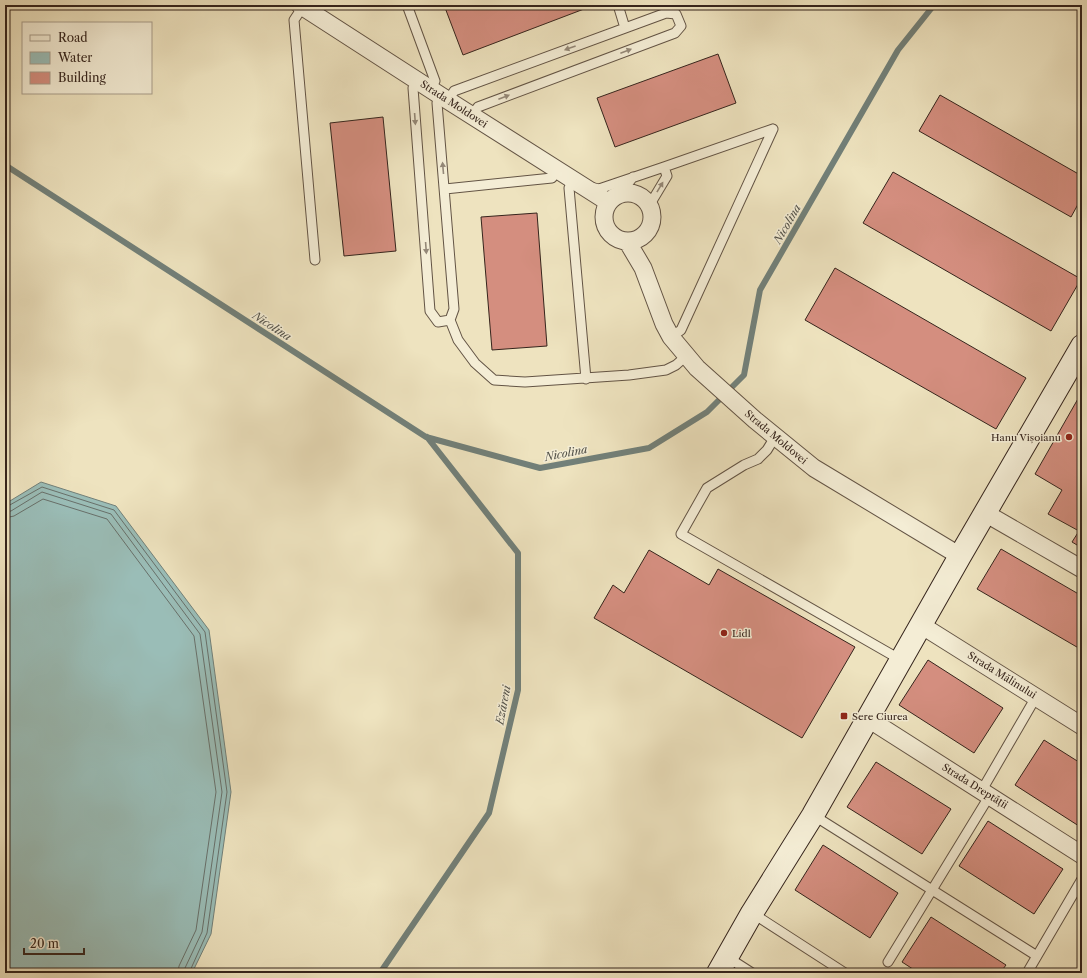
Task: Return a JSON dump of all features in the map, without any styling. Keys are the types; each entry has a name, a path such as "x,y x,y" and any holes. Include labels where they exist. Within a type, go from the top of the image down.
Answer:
{"main road":[{"path":"722,965 752,913 813,815 867,718 1082,346"}],"street":[{"name":"Strada Moldovei","path":"302,6 557,171 577,183 614,198"},
{"path":"630,192 638,194 649,206 652,212 652,220 650,226 644,234 634,240 627,241 620,240 608,231 604,216 605,209 614,198 630,192"},
{"name":"Strada Moldovei","path":"644,234 644,268"},
{"name":"Strada Moldovei","path":"627,241 644,268 664,324 671,337 692,362 755,420 814,468 960,556"},
{"path":"985,513 1082,569"},
{"name":"Strada Mălinului","path":"921,625 1082,726"},
{"name":"Strada Dreptății","path":"867,718 1082,855"}],"lane":[{"path":"407,5 435,81 434,92 437,103 454,309 450,320 458,340 475,363 494,380 525,382 629,376 666,370 676,365 692,362"},
{"path":"618,5 625,28"},
{"path":"302,6 294,20 315,260"},
{"path":"450,320 438,322 430,311 413,88 434,92 454,91 666,13 676,14 681,26 675,33 478,107 471,116"},
{"path":"586,379 569,188 577,183 599,189 773,129 681,330 671,337"},
{"path":"649,206 667,176 664,167"},
{"path":"444,189 552,178 557,171"},
{"path":"614,198 633,178"},
{"path":"775,437 767,450 758,458 707,488 681,534 901,660"},
{"path":"888,962 932,890 986,793 1036,697"},
{"path":"813,815 1037,956"},
{"path":"1027,973 1082,879"},
{"path":"752,913 845,973"},
{"path":"722,965 752,973"}],"water":[{"path":"41,482 116,506 209,630 231,792 211,934 192,973 5,973 5,504"}],"building":[{"path":"444,5 583,5 584,9 463,55"},
{"path":"718,54 736,103 615,147 597,98"},
{"path":"940,95 1082,176 1082,197 1071,217 919,131"},
{"path":"383,117 396,251 344,256 330,123"},
{"path":"893,172 1081,279 1051,331 863,223"},
{"path":"537,213 547,346 492,350 481,217"},
{"path":"835,268 1026,378 996,429 805,320"},
{"name":"Hanu Vișoianu","path":"1079,397 1082,399 1082,548 1072,542 1079,531 1048,514 1062,490 1035,474"},
{"path":"1001,549 1082,596 1082,650 977,589"},
{"name":"Lidl","path":"649,550 709,585 718,569 855,647 802,738 594,618 613,585 624,593"},
{"path":"928,660 1003,708 974,753 899,705"},
{"path":"1044,740 1082,764 1082,828 1015,785"},
{"path":"876,762 951,809 922,854 847,807"},
{"path":"988,821 1063,869 1034,914 959,866"},
{"path":"823,845 898,893 870,938 795,890"},
{"path":"931,917 1006,965 1000,973 919,973 902,962"}],"waterway":[{"name":"Nicolina","path":"5,165 426,437 540,468 649,448 707,412 744,375 760,290 898,50 934,5"},
{"name":"Ezăreni","path":"380,973 489,813 518,690 518,553 427,437"}],"place":[{"name":"Hanu Vișoianu","path":"1069,437"},
{"name":"Lidl","path":"724,633"},
{"name":"Sere Ciurea","path":"844,716"}]}
